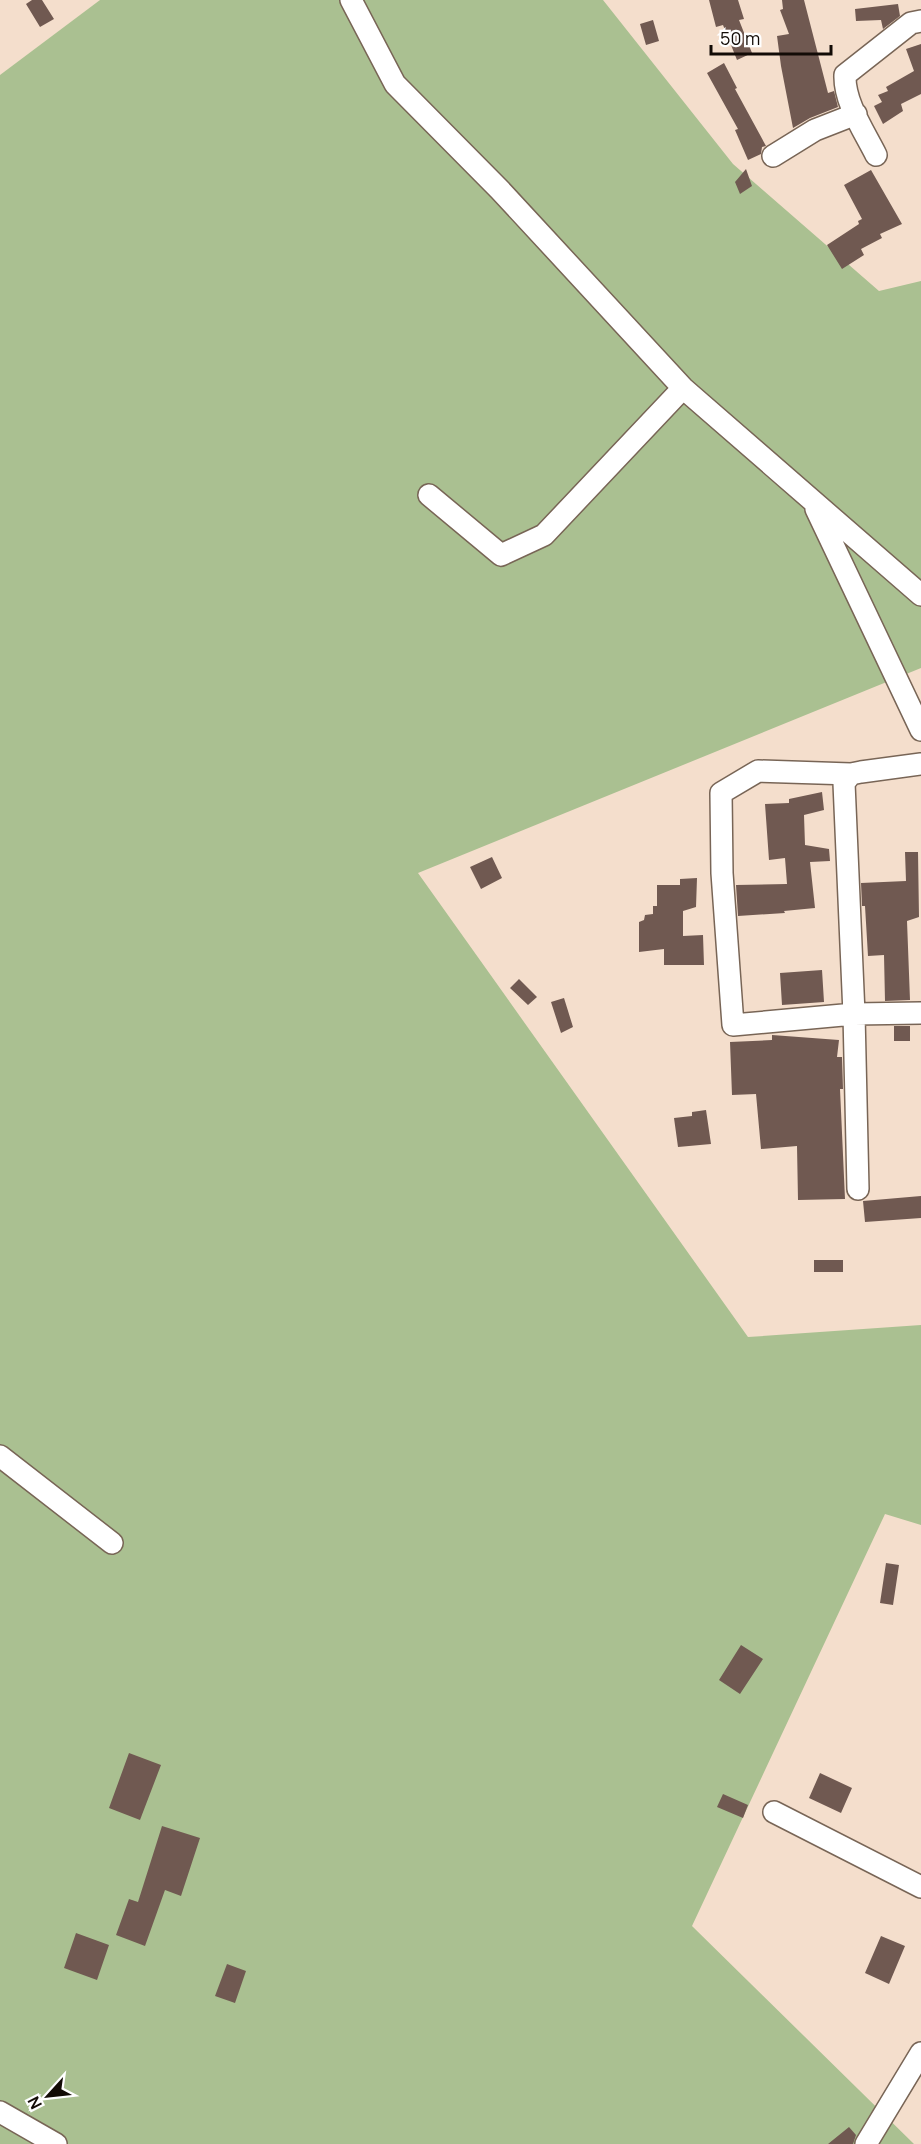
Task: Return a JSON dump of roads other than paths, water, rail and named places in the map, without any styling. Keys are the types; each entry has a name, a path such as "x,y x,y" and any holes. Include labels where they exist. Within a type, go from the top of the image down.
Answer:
{"street":[{"path":"351,0 395,84 500,190 683,388 921,595"},
{"path":"876,155 844,84 845,75 911,23 921,21"},
{"path":"773,156 815,130 856,114"},
{"path":"429,495 501,555 544,535 683,388"},
{"path":"812,501 921,730"},
{"path":"921,764 851,774 758,771 721,793 722,873 733,1025 854,1014 921,1013"},
{"path":"851,774 844,783 854,1014 858,1189"},
{"path":"0,1456 112,1543"},
{"path":"774,1812 921,1887"},
{"path":"866,2144 921,2053"},
{"path":"0,2112 56,2144"}]}
